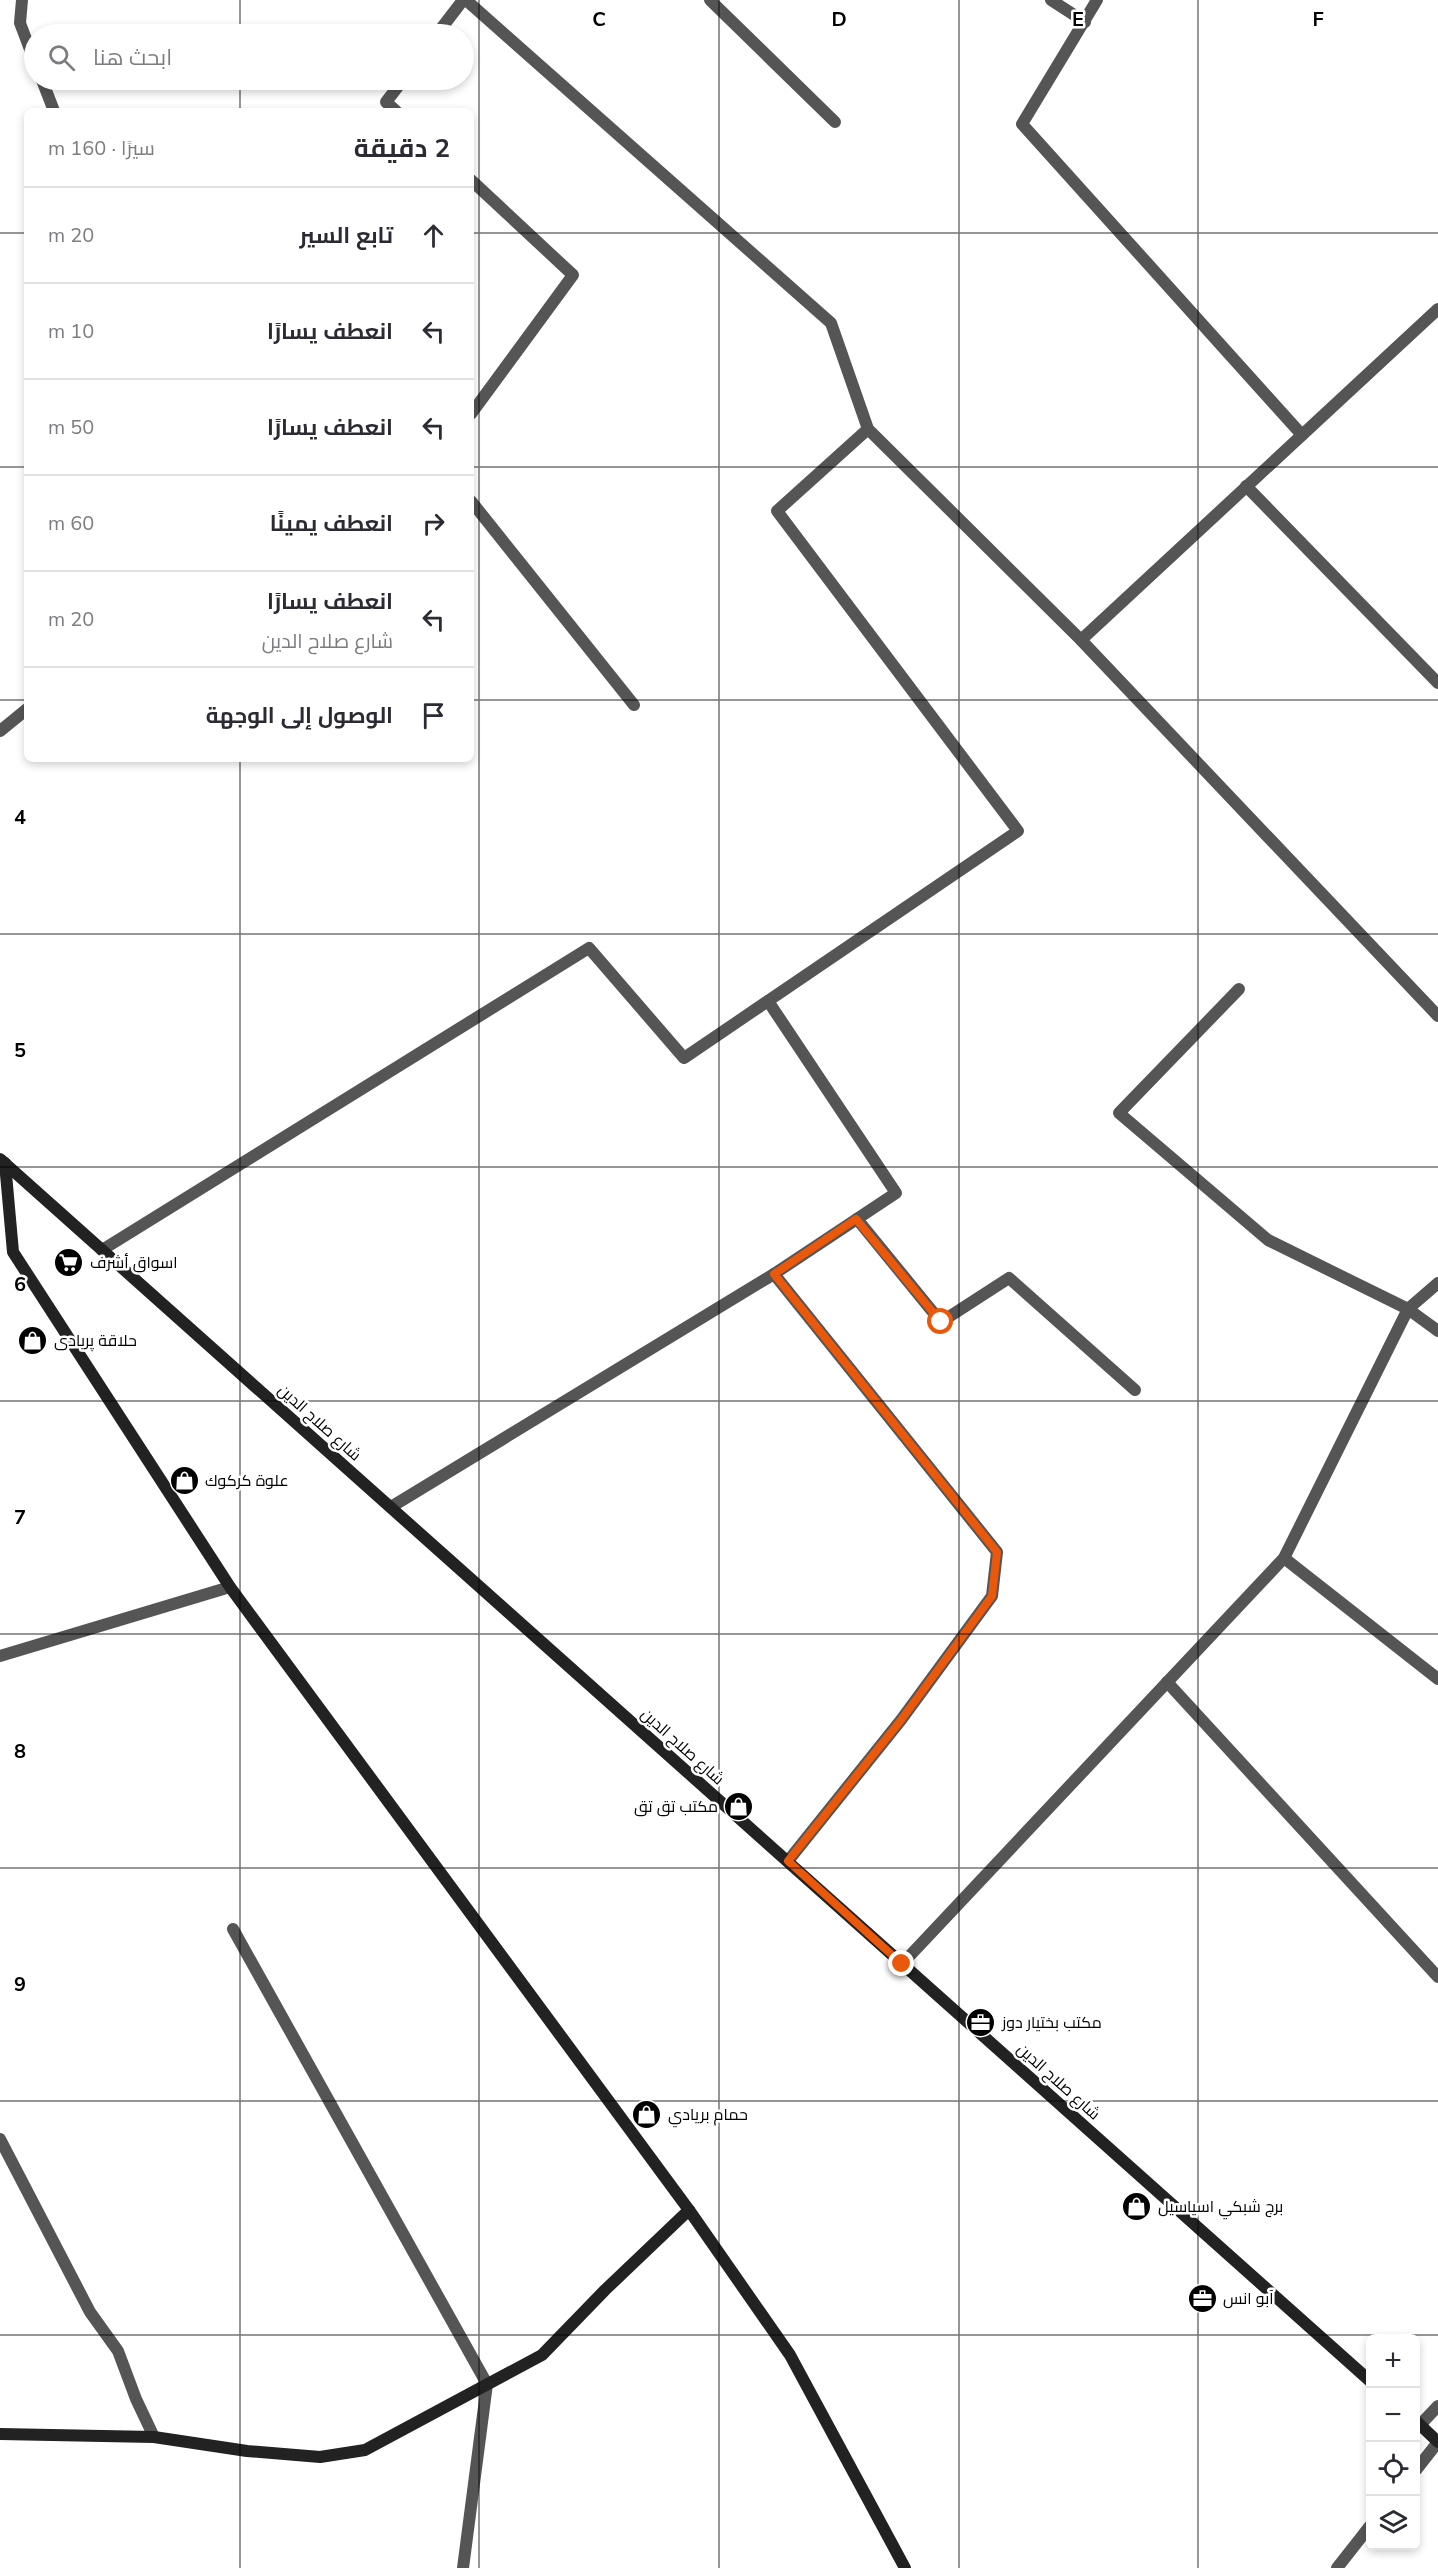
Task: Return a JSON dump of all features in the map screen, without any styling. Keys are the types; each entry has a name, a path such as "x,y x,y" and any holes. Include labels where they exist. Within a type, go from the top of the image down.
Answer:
{"street":[{"path":"21,0 20,23 24,34"},
{"path":"445,24 465,0 831,323 868,429 1081,640 1438,1016"},
{"path":"710,0 835,122"},
{"path":"1051,0 1085,22"},
{"path":"1096,0 1085,22 1022,124 1302,435"},
{"path":"46,90 53,108"},
{"path":"393,108 386,102 395,90"},
{"path":"474,183 573,275 474,410"},
{"path":"1081,640 1438,309"},
{"path":"102,1250 589,948 684,1059 1018,831 777,511 868,429"},
{"path":"1246,486 1438,683"},
{"path":"474,505 634,705"},
{"path":"0,731 24,711"},
{"path":"1239,989 1119,1113 1268,1240 1408,1309 1438,1330"},
{"path":"391,1507 774,1274 896,1193 768,1000"},
{"path":"2,1161 13,1252 230,1587 689,2211 790,2355 905,2568"},
{"name":"شارع صلاح الدين","path":"2,1161 1366,2377"},
{"path":"856,1219 941,1322 1010,1278 1135,1390"},
{"path":"774,1274 997,1552 992,1596 901,1720 788,1861"},
{"path":"902,1964 1284,1558 1408,1309 1438,1283"},
{"path":"1284,1558 1438,1679"},
{"path":"0,1656 230,1587"},
{"path":"1167,1682 1438,1977"},
{"path":"233,1929 487,2384 463,2568"},
{"path":"0,2139 90,2312 118,2351 154,2437"},
{"path":"0,2434 154,2437 247,2451 320,2457 365,2450 542,2355 605,2290 689,2211"},
{"path":"1420,2421 1438,2406"},
{"path":"1420,2425 1438,2442 1420,2465"},
{"path":"1337,2568 1366,2532"}],"place":[{"name":"اسواق أشرف","path":"69,1262"},
{"name":"حلاقة پریادی","path":"33,1340"},
{"name":"علوة كركوك","path":"184,1480"},
{"name":"مکتب تق تق","path":"739,1806"},
{"name":"مكتب بختيار دوز","path":"981,2022"},
{"name":"حمام بريادي","path":"647,2114"},
{"name":"برج شبکي اسیاسیل","path":"1137,2206"},
{"name":"آبو انس","path":"1202,2298"}],"route":[{"path":"902,1964 788,1861 901,1720 992,1596 997,1552 774,1274 856,1219 941,1322"}]}
